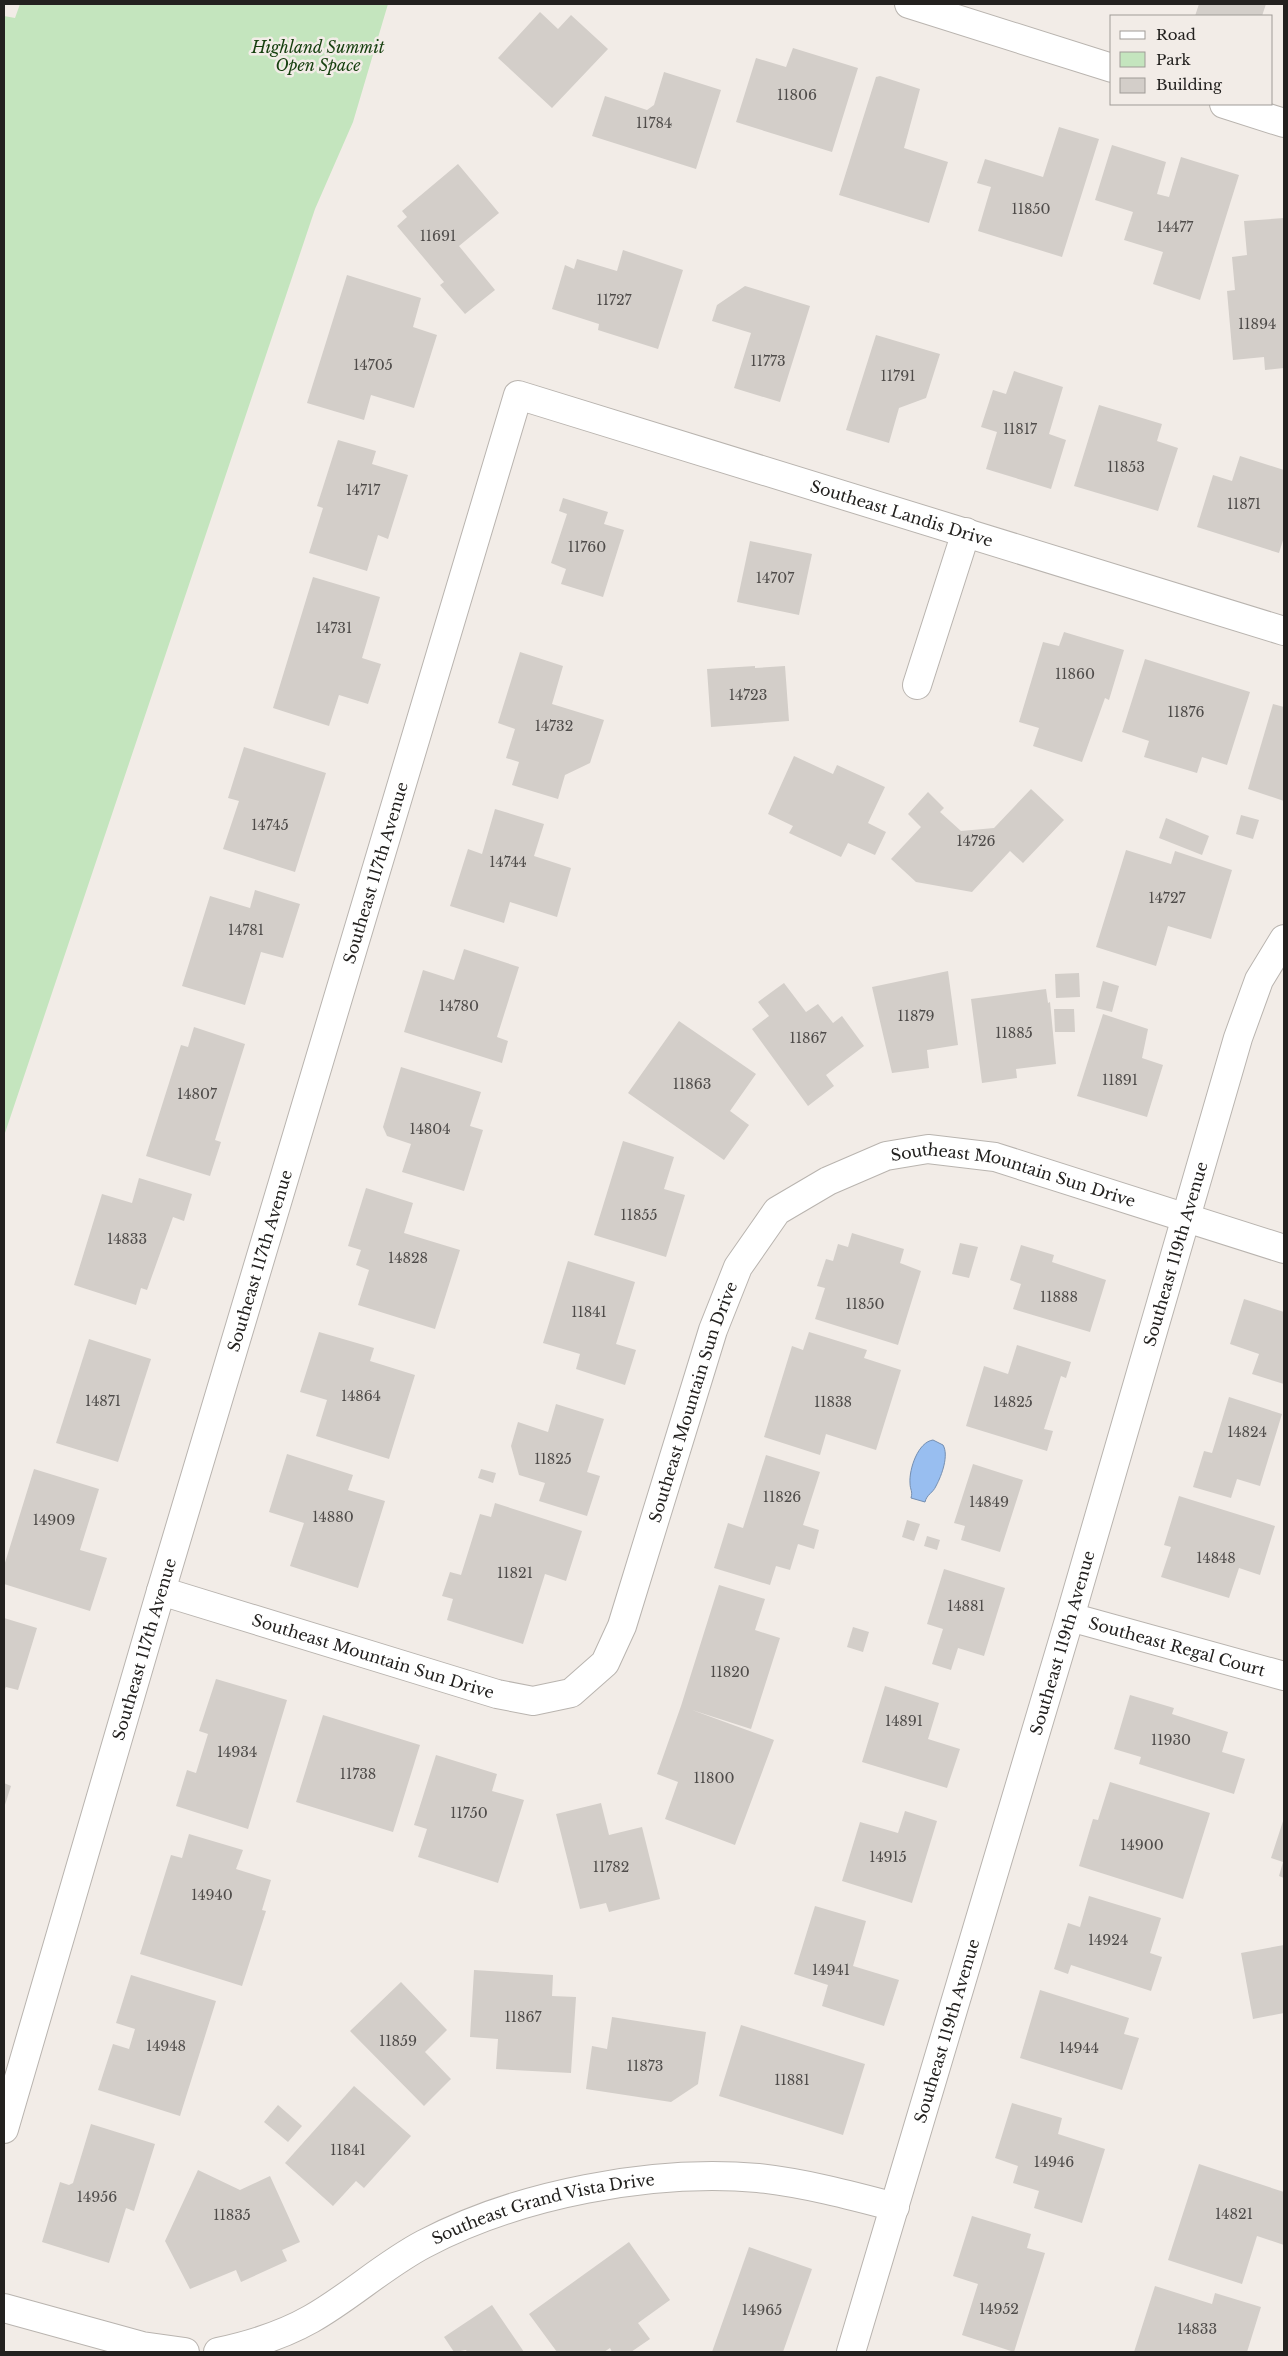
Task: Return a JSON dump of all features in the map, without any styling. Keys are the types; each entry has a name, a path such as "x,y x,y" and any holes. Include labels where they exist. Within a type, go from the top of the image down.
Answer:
{"street":[{"path":"909,4 1110,67"},
{"path":"1227,105 1284,123"},
{"name":"Southeast Landis Drive","path":"518,395 1284,631"},
{"name":"Southeast 117th Avenue","path":"4,2129 161,1591 518,395"},
{"path":"917,685 966,532"},
{"name":"Southeast 119th Avenue","path":"851,2352 1070,1617 1238,1038 1259,980 1284,939"},
{"name":"Southeast Mountain Sun Drive","path":"161,1591 497,1694 533,1701 570,1693 604,1663 622,1626 713,1330 738,1268 777,1211 828,1181 886,1156 928,1149 994,1157 1284,1249"},
{"name":"Southeast Regal Court","path":"1070,1617 1284,1676"},
{"name":"Southeast Grand Vista Drive","path":"218,2352 258,2344 311,2319 431,2241 487,2215 564,2192 644,2181 693,2178 758,2178 824,2189 895,2207"},
{"path":"4,2308 142,2346 185,2352"}],"green space":[{"name":"Highland Summit Open Space","path":"20,4 388,4 353,122 315,209 4,1136 4,16 15,18"}],"water":[{"path":"933,1440 943,1445 945,1459 935,1488 925,1502 911,1498 910,1477 919,1451 928,1442"}],"building":[{"path":"1199,4 1266,4 1262,15 1195,15"},
{"path":"540,12 558,29 571,15 608,49 552,108 498,58"},
{"path":"793,48 858,68 832,152 736,122 756,58 786,67"},
{"path":"664,72 721,90 696,169 592,136 605,96 647,110 654,105"},
{"path":"880,76 920,89 904,148 948,162 929,223 839,195 876,77"},
{"path":"1059,127 1099,139 1062,257 978,231 991,187 977,183 985,159 1043,177"},
{"path":"1112,145 1166,162 1157,194 1169,197 1181,157 1239,175 1200,300 1153,284 1163,252 1124,240 1133,212 1095,200"},
{"path":"458,164 499,213 459,246 495,290 465,314 440,285 444,282 397,226 407,217 402,211"},
{"path":"1284,218 1284,368 1265,370 1264,357 1233,360 1227,291 1235,290 1232,257 1247,255 1244,221"},
{"path":"623,250 683,270 658,349 598,330 599,324 552,309 565,265 574,269 577,259 617,271"},
{"path":"347,275 421,298 413,327 437,335 414,408 371,395 364,420 307,403"},
{"path":"745,286 810,306 780,402 734,388 751,333 712,321 717,305"},
{"path":"876,335 940,354 926,398 899,408 889,443 846,430"},
{"path":"1014,371 1063,387 1049,434 1066,440 1051,489 986,469 997,432 981,427 993,390 1006,394"},
{"path":"1099,405 1162,424 1157,441 1178,448 1158,511 1074,486"},
{"path":"338,440 376,451 372,464 408,475 388,539 378,535 367,571 309,553 323,508 317,506"},
{"path":"1240,456 1284,470 1284,537 1279,553 1197,527 1213,475 1232,481"},
{"path":"563,498 608,512 604,524 624,530 603,597 561,584 566,569 551,563 567,514 559,511"},
{"path":"750,541 812,554 799,615 737,602"},
{"path":"313,577 380,597 362,658 381,664 368,704 339,695 329,726 273,708"},
{"path":"1064,632 1124,650 1109,700 1105,698 1082,762 1033,746 1039,728 1019,722 1043,642 1059,646"},
{"path":"520,652 563,666 552,704 604,720 590,763 565,775 558,799 512,785 519,762 506,758 515,729 498,723"},
{"path":"1145,659 1250,692 1227,765 1202,757 1197,773 1144,757 1149,741 1122,732"},
{"path":"755,666 755,668 785,666 789,721 711,727 707,669"},
{"path":"1273,704 1284,707 1284,801 1248,789"},
{"path":"244,747 326,773 295,872 223,849 239,801 228,798"},
{"path":"794,756 833,774 837,765 885,787 868,823 886,832 875,855 848,843 841,857 789,833 793,826 768,814"},
{"path":"1031,789 1064,820 1023,863 1010,851 972,892 916,882 891,859 921,827 908,814 928,792 944,808 940,812 961,831 994,828"},
{"path":"495,809 544,824 534,856 571,868 557,917 510,902 504,923 450,906 468,849 482,854"},
{"path":"1241,815 1259,820 1253,839 1236,834"},
{"path":"1166,818 1209,836 1202,855 1159,838"},
{"path":"1126,850 1171,864 1175,851 1232,870 1211,939 1168,926 1156,966 1096,947"},
{"path":"255,890 300,904 283,958 261,952 245,1005 182,986 210,896 250,908"},
{"path":"464,949 519,967 497,1037 508,1041 502,1063 404,1032 423,970 454,980"},
{"path":"948,971 958,1045 927,1050 929,1068 892,1073 872,987"},
{"path":"1079,973 1080,997 1056,998 1055,974"},
{"path":"1103,981 1119,986 1112,1012 1096,1008"},
{"path":"784,983 806,1012 818,1004 833,1023 842,1016 864,1046 826,1075 834,1086 808,1106 752,1029 769,1016 758,1002"},
{"path":"1046,989 1048,1003 1050,1002 1056,1064 1016,1069 1017,1078 982,1083 971,999"},
{"path":"1054,1009 1074,1009 1075,1032 1055,1032"},
{"path":"1103,1014 1148,1029 1142,1058 1163,1065 1147,1117 1077,1096"},
{"path":"679,1021 756,1074 730,1111 749,1125 724,1160 628,1093"},
{"path":"194,1027 245,1044 215,1140 221,1142 210,1176 146,1156 181,1045 188,1047"},
{"path":"401,1067 481,1092 470,1126 483,1130 464,1191 402,1172 411,1144 387,1136 383,1127"},
{"path":"623,1141 674,1157 664,1189 685,1195 666,1257 594,1235"},
{"path":"139,1178 192,1194 184,1221 173,1217 147,1290 141,1288 136,1305 74,1285 102,1194 132,1203"},
{"path":"366,1188 413,1203 404,1233 460,1250 435,1329 358,1305 369,1270 356,1265 361,1250 348,1246"},
{"path":"852,1233 904,1249 900,1263 921,1271 898,1345 815,1319 825,1288 817,1286 826,1259 833,1261 838,1244 848,1247"},
{"path":"960,1243 978,1247 969,1278 952,1274"},
{"path":"1021,1245 1054,1255 1052,1262 1106,1280 1090,1332 1013,1309 1021,1284 1010,1280"},
{"path":"568,1261 635,1282 616,1344 636,1350 625,1385 576,1369 580,1354 543,1343"},
{"path":"1244,1299 1284,1312 1284,1384 1252,1374 1259,1354 1230,1344"},
{"path":"319,1332 374,1348 370,1361 415,1375 389,1459 316,1436 327,1400 300,1392"},
{"path":"809,1332 867,1350 864,1358 901,1370 876,1450 826,1434 820,1455 764,1437 792,1346 803,1350"},
{"path":"89,1339 151,1359 118,1462 56,1443"},
{"path":"1017,1345 1071,1362 1066,1378 1061,1376 1044,1429 1053,1431 1047,1451 966,1426 984,1366 1008,1374"},
{"path":"1229,1397 1282,1414 1260,1486 1237,1479 1231,1498 1193,1487 1204,1451 1212,1453"},
{"path":"556,1404 604,1419 587,1472 600,1476 587,1516 539,1501 545,1483 519,1475 511,1446 518,1422 548,1432"},
{"path":"287,1454 353,1475 348,1490 385,1501 358,1588 290,1566 304,1523 269,1512"},
{"path":"766,1455 820,1472 803,1525 819,1530 814,1549 798,1544 790,1570 776,1566 770,1585 714,1568 728,1523 743,1528"},
{"path":"973,1464 1023,1480 1000,1552 961,1540 965,1526 954,1523"},
{"path":"34,1469 99,1489 80,1550 107,1558 90,1611 4,1584 4,1566"},
{"path":"481,1469 496,1473 493,1483 478,1478"},
{"path":"1179,1496 1275,1526 1260,1575 1239,1568 1229,1598 1161,1577 1171,1547 1164,1545"},
{"path":"495,1503 582,1531 566,1581 545,1574 523,1644 447,1620 453,1599 442,1596 450,1572 461,1575 480,1514 491,1517"},
{"path":"907,1520 920,1524 914,1541 902,1537"},
{"path":"927,1536 940,1540 937,1550 924,1546"},
{"path":"944,1569 1005,1588 984,1656 958,1648 951,1670 932,1664 943,1629 927,1624"},
{"path":"719,1585 765,1599 755,1630 780,1638 751,1729 692,1710 774,1740 735,1845 665,1819 678,1782 657,1774 681,1706"},
{"path":"4,1618 37,1628 18,1690 6,1687 4,1691"},
{"path":"853,1627 869,1632 863,1652 847,1647"},
{"path":"216,1679 287,1700 248,1829 176,1806 187,1770 196,1773 208,1734 199,1731"},
{"path":"885,1686 939,1703 928,1739 960,1749 947,1788 862,1762"},
{"path":"1130,1695 1174,1708 1172,1714 1228,1732 1222,1752 1245,1759 1234,1794 1139,1764 1141,1757 1114,1749"},
{"path":"323,1715 420,1745 393,1832 296,1802"},
{"path":"436,1755 497,1774 492,1791 524,1800 498,1883 418,1857 427,1829 414,1825"},
{"path":"1110,1782 1210,1813 1183,1899 1079,1866 1093,1819 1098,1820"},
{"path":"4,1783 11,1786 4,1808"},
{"path":"601,1803 609,1835 642,1827 660,1899 609,1912 606,1903 580,1909 556,1814"},
{"path":"905,1811 937,1821 912,1903 842,1881 860,1822 898,1833"},
{"path":"1284,1818 1284,1878 1279,1876 1283,1862 1271,1858"},
{"path":"189,1834 243,1850 236,1869 271,1880 262,1910 266,1911 242,1986 140,1954 171,1855 182,1858"},
{"path":"1089,1896 1161,1918 1150,1953 1162,1957 1151,1991 1071,1965 1068,1974 1054,1969 1068,1923 1080,1927"},
{"path":"815,1906 866,1921 853,1966 899,1980 884,2026 822,2006 828,1985 794,1974"},
{"path":"1284,1945 1284,2013 1253,2019 1241,1953"},
{"path":"474,1970 553,1975 552,1996 576,1997 571,2073 496,2069 498,2039 470,2037"},
{"path":"131,1975 216,2001 180,2116 98,2090 113,2044 129,2049 135,2029 116,2023"},
{"path":"401,1982 447,2030 425,2052 451,2079 424,2106 350,2031"},
{"path":"1040,1990 1129,2018 1124,2034 1139,2038 1122,2090 1020,2058"},
{"path":"612,2017 706,2032 698,2084 671,2102 586,2089 592,2046 607,2049"},
{"path":"741,2025 865,2064 843,2135 719,2096"},
{"path":"354,2086 411,2136 364,2188 356,2181 333,2206 285,2163"},
{"path":"1012,2103 1062,2118 1058,2134 1105,2149 1082,2223 1034,2208 1039,2191 1013,2183 1018,2166 995,2158"},
{"path":"278,2105 302,2126 288,2142 264,2122"},
{"path":"91,2124 155,2144 134,2211 126,2208 109,2263 42,2242 60,2182 69,2185 73,2183"},
{"path":"1199,2164 1284,2192 1284,2245 1257,2236 1242,2284 1168,2260"},
{"path":"198,2170 240,2190 270,2176 300,2242 282,2250 287,2261 241,2282 236,2270 190,2289 165,2241"},
{"path":"972,2216 1031,2234 1027,2248 1045,2253 1014,2352 962,2335 978,2284 953,2276"},
{"path":"629,2242 670,2300 638,2323 650,2339 631,2352 612,2352 610,2348 604,2352 557,2352 529,2314"},
{"path":"749,2247 812,2269 783,2352 712,2352"},
{"path":"1155,2286 1212,2304 1215,2293 1261,2307 1247,2352 1134,2352"},
{"path":"492,2305 524,2352 467,2352 466,2350 454,2352 444,2337"}]}
